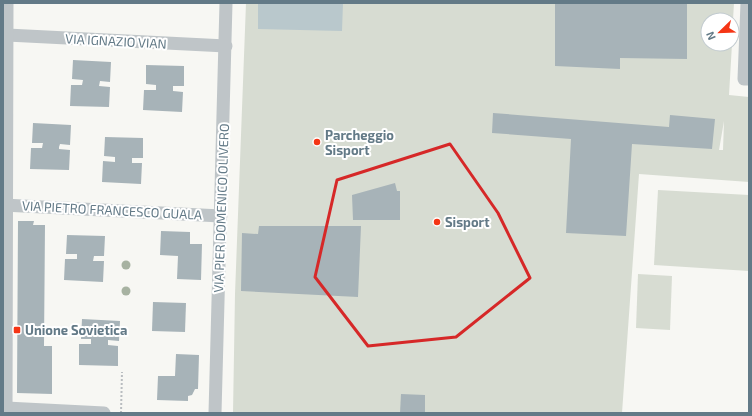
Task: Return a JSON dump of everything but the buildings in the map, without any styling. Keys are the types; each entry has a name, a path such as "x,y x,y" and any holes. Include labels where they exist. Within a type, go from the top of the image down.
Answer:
{"street":[{"path":"7,3 5,205 6,410 104,413"},
{"name":"VIA PIER DOMENICO OLIVERO","path":"215,413 226,3"},
{"path":"746,79 747,3"},
{"name":"VIA IGNAZIO VIAN","path":"7,35 226,46"},
{"name":"VIA PIETRO FRANCESCO GUALA","path":"5,205 221,216"}],"path":[{"path":"120,413 122,372"}],"highlighted area":[{"path":"450,144 498,213 530,278 456,337 368,346 315,277 337,180"}],"shaded area":[{"name":"Sisport","path":"246,3 734,3 733,12 700,12 700,52 732,52 729,95 749,97 749,182 639,174 622,413 233,413 235,294","holes":["724,121 723,150 719,150"]},
{"path":"258,3 343,3 342,31 258,29"},
{"path":"658,190 749,195 749,271 654,265"},
{"path":"638,274 672,276 670,330 636,328"}],"place":[{"name":"Parcheggio Sisport","path":"317,142"},
{"name":"Sisport","path":"437,222"},
{"name":"Unione Sovietica","path":"17,330"}]}
